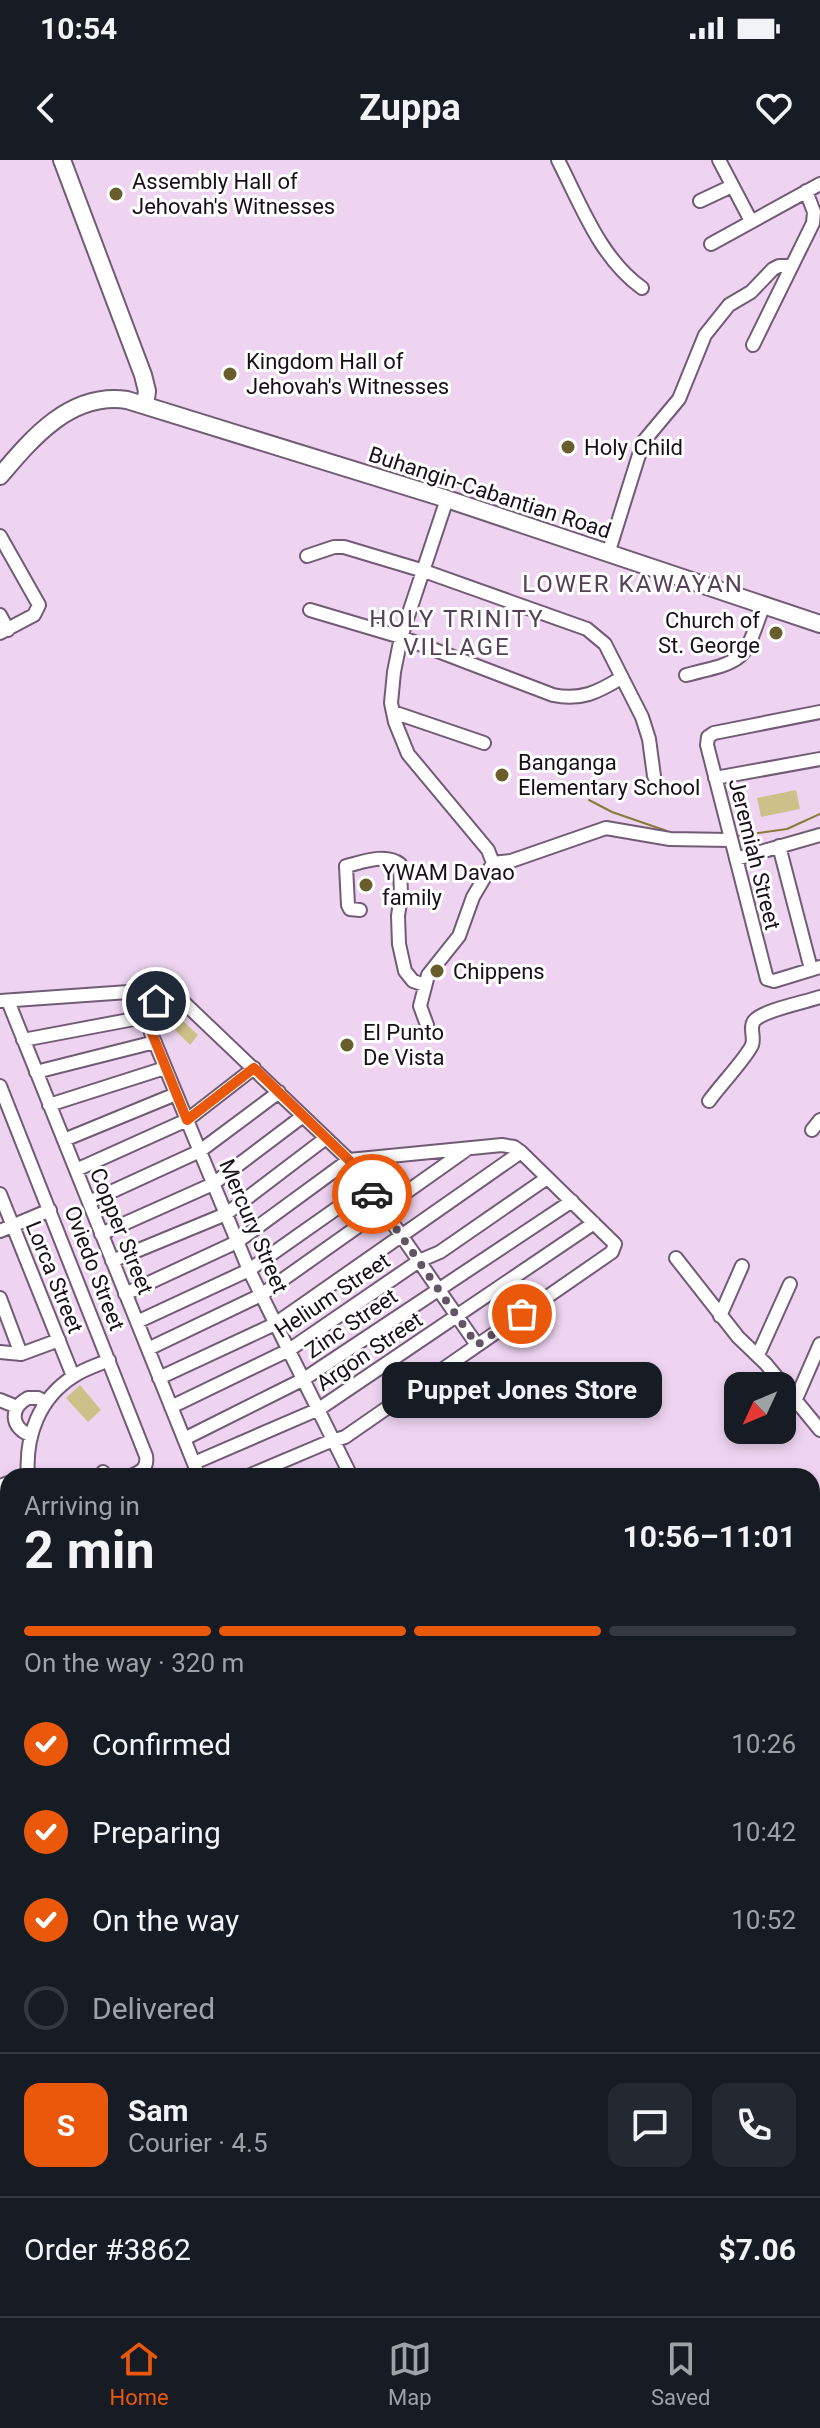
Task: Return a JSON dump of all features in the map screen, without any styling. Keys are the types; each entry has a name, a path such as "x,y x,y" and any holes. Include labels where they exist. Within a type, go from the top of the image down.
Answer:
{"main road":[{"path":"62,160 143,375 147,391 145,405"},
{"name":"Buhangin-Cabantian Road","path":"0,476 44,429 86,401 108,398 145,405 447,499 820,624"}],"street":[{"path":"558,160 607,253 642,288"},
{"path":"719,160 751,221"},
{"path":"711,244 820,184"},
{"path":"700,201 732,186"},
{"path":"753,345 813,223 812,205 806,191"},
{"path":"608,554 643,442 679,399 705,335 729,305 751,292 768,273 779,266 791,266"},
{"path":"447,499 401,637 391,694 393,712 408,754 488,850 493,863"},
{"path":"0,615 4,631 34,615 39,605 2,543"},
{"path":"307,556 344,547 424,571 587,629 605,644 642,717 649,739 654,776"},
{"path":"686,675 730,664 744,654 764,604"},
{"path":"310,610 401,637 553,695 569,698 599,692 621,678"},
{"path":"393,712 484,743"},
{"name":"Jeremiah Street","path":"816,968 769,980 707,745 708,737 714,733 820,712"},
{"path":"715,778 820,759"},
{"path":"493,863 511,861 606,828 670,839 730,840"},
{"path":"736,859 820,835"},
{"path":"779,846 816,968"},
{"path":"360,910 350,909 348,905 346,866 377,859 393,859 400,864 399,944 405,971 413,981 425,985"},
{"path":"427,1025 420,1006 428,975 459,936 473,897 493,863"},
{"path":"4,1001 157,990 175,994 349,1160 477,1345"},
{"name":"Mercury Street","path":"157,990 149,1026 165,1068 249,1270 319,1409 344,1468"},
{"path":"709,1101 751,1048 754,1021 766,1014 820,997"},
{"name":"Copper Street","path":"4,1001 23,1040 196,1468"},
{"path":"23,1040 150,1016"},
{"path":"36,1072 155,1042"},
{"path":"49,1105 165,1068"},
{"path":"76,1170 187,1120 254,1068"},
{"name":"Oviedo Street","path":"0,1086 109,1360 128,1425 146,1456 143,1468"},
{"path":"89,1202 200,1151 279,1092"},
{"path":"64,1140 176,1094"},
{"path":"101,1234 213,1184 303,1116"},
{"path":"112,1261 226,1214 326,1138"},
{"path":"125,1294 237,1242 349,1160 502,1145 518,1150 613,1241 615,1247 612,1252 345,1437 268,1468"},
{"path":"148,1349 261,1295 467,1149"},
{"path":"159,1378 275,1324 400,1234 420,1224 518,1150"},
{"name":"Helium Street","path":"171,1407 289,1350 547,1178"},
{"path":"137,1322 249,1270 367,1187"},
{"name":"Lorca Street","path":"0,1194 73,1376"},
{"name":"Zinc Street","path":"184,1439 304,1379 572,1201"},
{"path":"0,1231 50,1210"},
{"name":"Argon Street","path":"194,1463 319,1409 594,1223"},
{"path":"676,1258 720,1316 773,1372"},
{"path":"720,1316 742,1266"},
{"path":"758,1355 790,1284"},
{"path":"0,1298 21,1354"},
{"path":"0,1352 21,1354 59,1340"},
{"path":"820,1344 796,1399 820,1430"},
{"path":"27,1468 30,1435 45,1402 73,1376 109,1360"},
{"path":"30,1435 16,1425 14,1416 17,1407 31,1398 45,1402"},
{"path":"0,1400 17,1407"}],"shaded area":[{"path":"796,790 800,809 761,817 757,798"},
{"path":"179,1017 198,1035 190,1045 171,1026"},
{"path":"80,1385 101,1410 88,1422 66,1398"}],"waterway":[{"path":"589,800 612,812 667,831"},
{"path":"737,836 787,829 820,814"}],"way so far":[{"path":"372,1194 477,1345 522,1314"}],"place":[{"name":"Assembly Hall of Jehovah's Witnesses","path":"116,194"},
{"name":"Kingdom Hall of Jehovah's Witnesses","path":"230,374"},
{"name":"Holy Child","path":"568,447"},
{"name":"Church of St. George","path":"776,633"},
{"name":"Banganga Elementary School","path":"502,775"},
{"name":"YWAM Davao family","path":"366,885"},
{"name":"Chippens","path":"437,971"},
{"name":"El Punto De Vista","path":"347,1045"},
{"name":"Puppet Jones Store","path":"522,1314"}],"district":[{"name":"LOWER KAWAYAN","path":"633,584"},
{"name":"HOLY TRINITY VILLAGE","path":"457,633"}],"route":[{"path":"156,1001 149,1026 187,1120 254,1068 349,1160 372,1194"}]}
